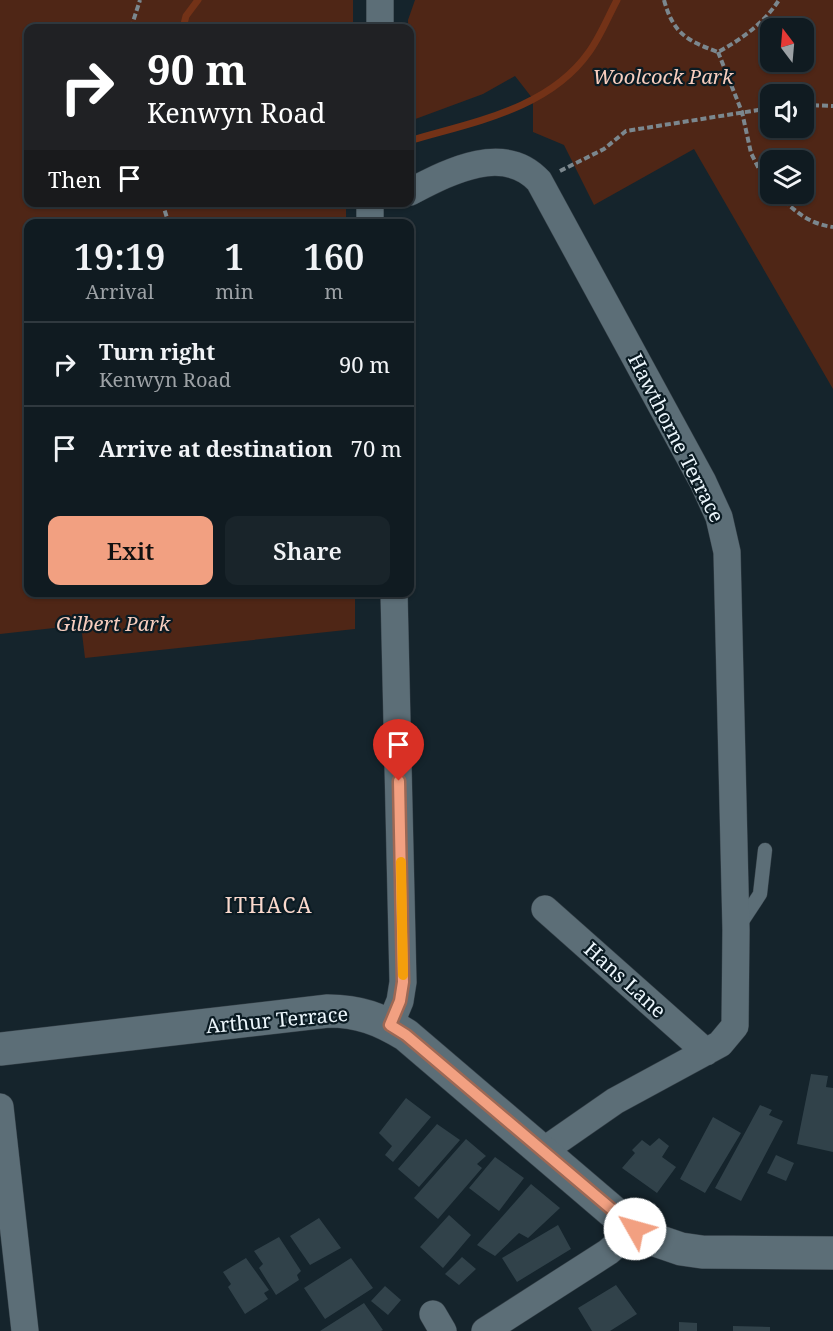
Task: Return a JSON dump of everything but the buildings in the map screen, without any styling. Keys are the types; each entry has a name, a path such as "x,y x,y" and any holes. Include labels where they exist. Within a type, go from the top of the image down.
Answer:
{"street":[{"path":"380,24 381,0"},
{"path":"414,190 451,171 480,162 521,168 531,173 539,181"},
{"name":"Hawthorne Terrace","path":"539,181 703,482 723,532 728,577 736,930 735,1026 727,1038 706,1052 615,1101 543,1151"},
{"path":"390,1025 400,1001 403,982 394,597"},
{"name":"Hans Lane","path":"545,909 706,1052"},
{"name":"Arthur Terrace","path":"0,1049 328,1011 361,1013 390,1025 406,1035 635,1229 662,1244 702,1252 833,1253"},
{"path":"0,1107 25,1331"},
{"path":"485,1331 608,1252 635,1229"}],"lane":[{"path":"736,930 760,894 765,850"}],"path":[{"path":"132,24 141,0"},
{"path":"664,0 670,22 696,44 718,52 737,42 768,16 779,0"},
{"path":"718,52 742,112 752,153 760,170"},
{"path":"814,105 833,106"},
{"path":"539,181 604,149 627,131 760,110"},
{"path":"787,204 805,218 833,227"}],"green space":[{"name":"Gilbert Park","path":"0,0 353,0 353,24 24,24 24,207 346,207 346,219 24,219 24,597 355,597 355,629 85,658 81,625 0,634"},
{"name":"Woolcock Park","path":"415,0 833,0 833,389 694,149 594,205 564,145 533,132 533,99 515,76 483,94 414,120 414,24 408,24 408,20"}],"waterway":[{"path":"184,24 186,16 198,0"},
{"path":"414,139 508,111 553,87 589,52 617,0"}],"slow traffic":[{"path":"401,862 403,975"}],"district":[{"name":"ITHACA","path":"269,906"}],"route":[{"path":"399,781 403,982 400,1001 390,1025 406,1035 635,1229"}]}
